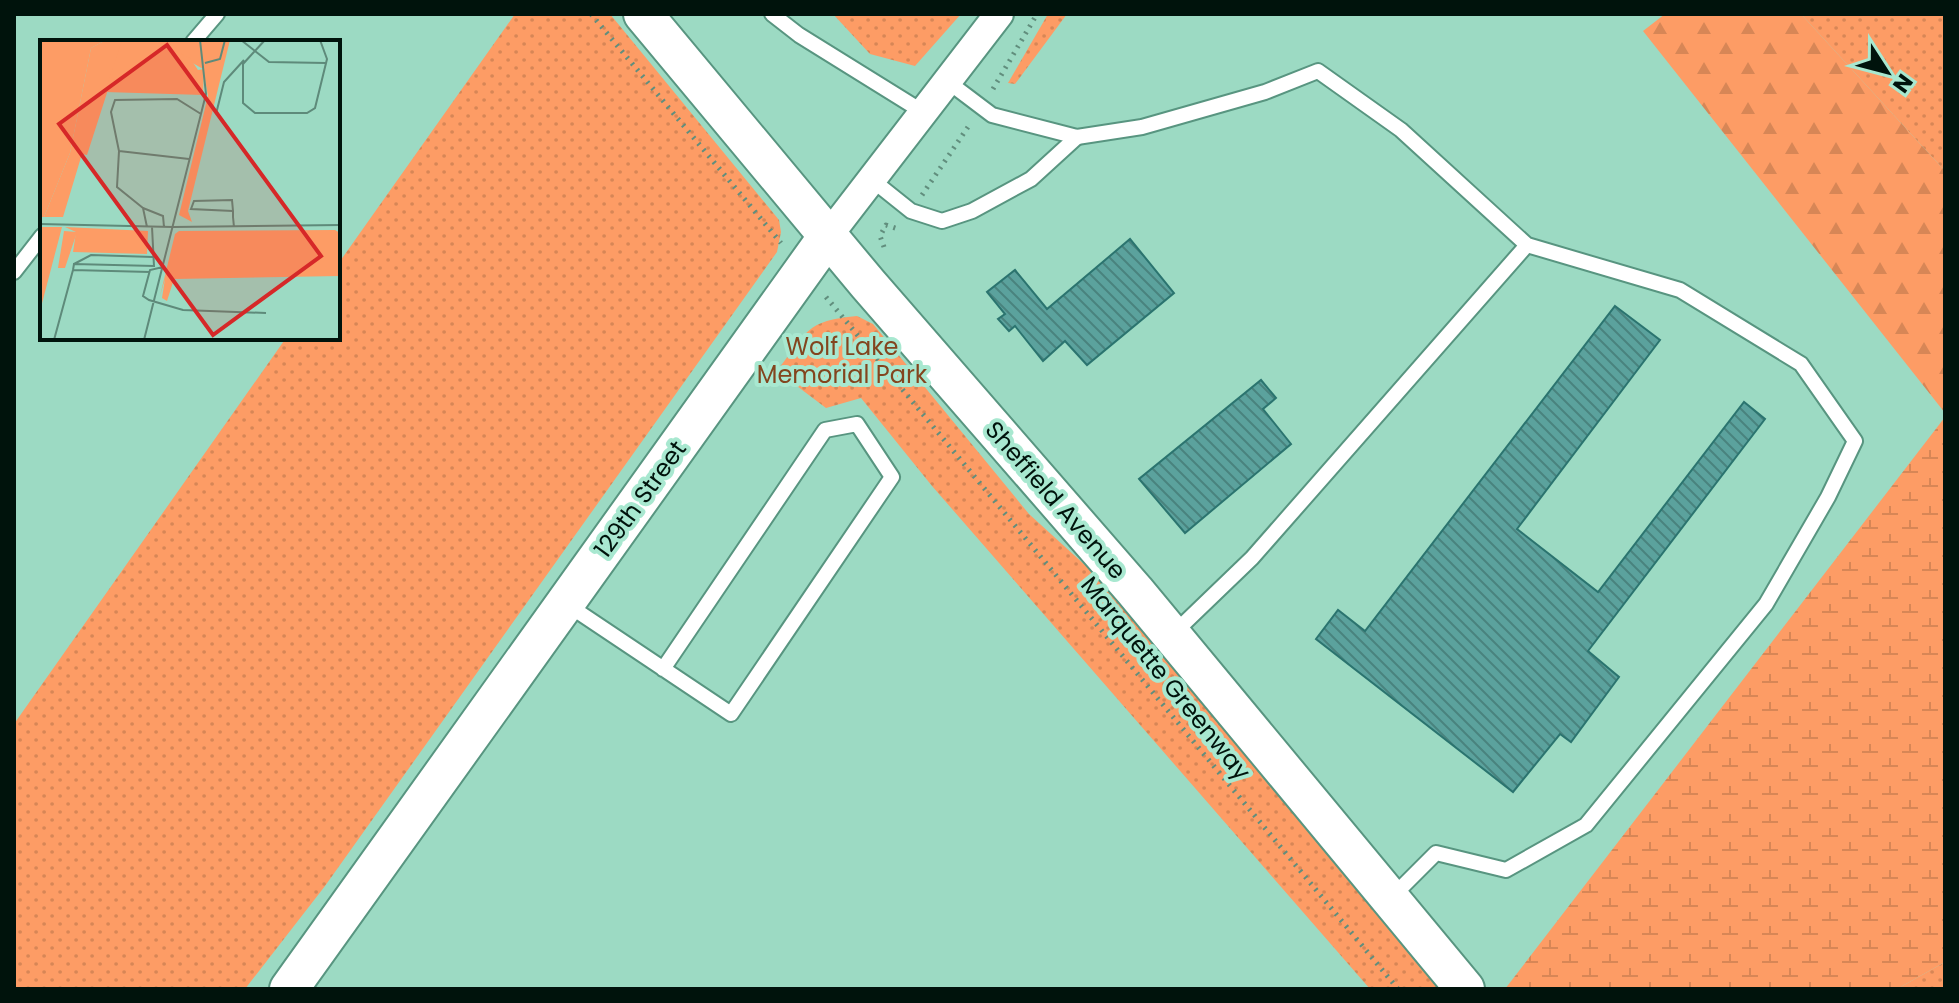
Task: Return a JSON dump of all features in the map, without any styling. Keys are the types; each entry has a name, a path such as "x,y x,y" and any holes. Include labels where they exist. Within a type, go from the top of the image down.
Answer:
{"main road":[{"name":"Sheffield Avenue","path":"643,14 828,236 1172,635 1465,989"},
{"name":"129th Street","path":"289,989 828,236"}],"street":[{"name":"129th Street","path":"828,236 999,14"}],"lane":[{"path":"195,40 217,14"},
{"path":"772,14 799,35 923,112"},
{"path":"947,81 992,115 1077,137 1142,127 1265,92 1318,71 1401,130 1527,245 1680,290 1801,364 1855,441 1828,497 1766,604 1586,825 1506,870 1436,853 1390,899"},
{"path":"871,179 911,211 942,221 972,211 1031,179 1077,137"},
{"path":"14,272 40,239"},
{"path":"1172,635 1252,558 1527,245"},
{"path":"565,603 663,669 731,714 892,477 857,424 825,430 663,669"}],"path":[{"path":"591,14 777,238"},
{"path":"889,253 880,236 886,225 897,231 940,173 1009,65 1037,14"},
{"name":"Marquette Greenway","path":"842,318 853,326 1398,989"}],"green space":[{"path":"515,14 610,14 779,220 781,232 777,252 325,886 245,989 14,989 14,724 285,340 340,340 340,261"},
{"path":"833,14 961,14 915,66 870,54"},
{"path":"1048,14 1067,14 1015,84 1008,83"},
{"path":"1665,14 1801,14 1945,171 1945,413 1643,31"},
{"path":"1801,14 1945,14 1945,171"},
{"name":"Wolf Lake Memorial Park","path":"857,316 873,324 1029,514 1109,587 1439,989 1370,989 932,486 861,398 826,408 777,371 809,330 827,321"},
{"path":"1945,417 1945,962 1897,989 1505,989"},
{"path":"1945,962 1945,989 1897,989"}],"building":[{"path":"1130,239 1174,293 1087,365 1065,341 1043,361 1015,326 1009,331 998,319 1005,314 987,292 1015,270 1047,309"},
{"path":"1615,306 1660,340 1517,529 1598,592 1744,402 1765,419 1588,651 1619,677 1571,742 1560,734 1513,792 1316,639 1338,610 1365,631"},
{"path":"1261,380 1276,398 1263,409 1291,444 1185,533 1139,479"}]}
